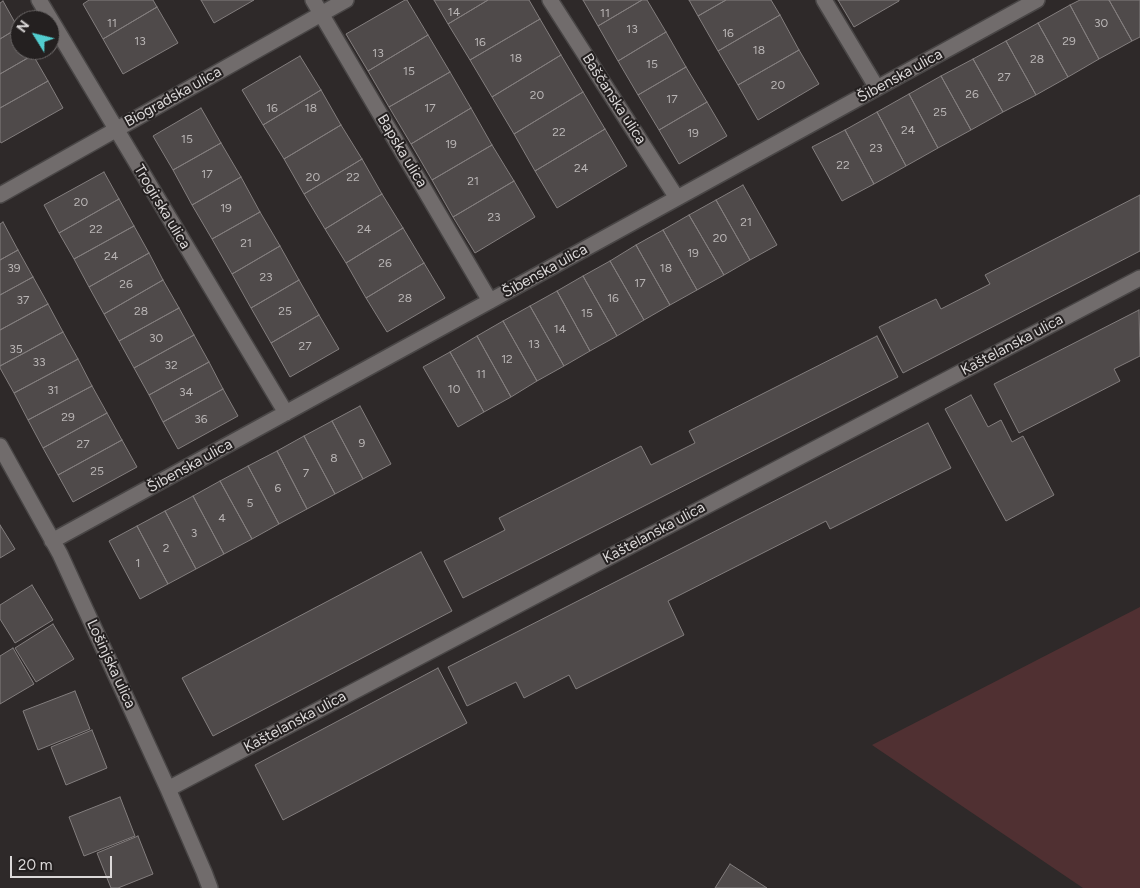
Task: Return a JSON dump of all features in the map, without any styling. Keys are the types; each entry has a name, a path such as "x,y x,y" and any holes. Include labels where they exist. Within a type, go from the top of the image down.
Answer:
{"street":[{"name":"Trogirska ulica","path":"39,0 286,413"},
{"name":"Bapska ulica","path":"313,0 490,301"},
{"name":"Biogradska ulica","path":"0,195 346,0"},
{"name":"Baščanska ulica","path":"550,0 677,198"},
{"path":"824,0 877,88"},
{"name":"Šibenska ulica","path":"52,541 1037,0"},
{"name":"Kaštelanska ulica","path":"168,789 1140,278"},
{"name":"Lošinjska ulica","path":"0,446 64,563 168,789 210,888"}],"shaded area":[{"path":"1140,607 1140,888 1083,888 872,745"}],"building":[{"path":"89,0 153,0 157,7 103,39 83,4"},
{"path":"201,0 254,0 214,23"},
{"path":"407,0 428,35 368,71 346,34"},
{"path":"434,0 488,0 448,24"},
{"path":"488,0 529,0 540,19 470,60 448,24"},
{"path":"583,0 642,0 598,26"},
{"path":"642,0 647,0 666,32 618,61 598,26"},
{"path":"689,0 726,0 698,16"},
{"path":"726,0 771,0 780,15 718,51 698,16"},
{"path":"838,0 899,0 899,1 854,27"},
{"path":"1080,0 1109,0 1132,41 1099,59 1070,5"},
{"path":"1109,0 1140,0 1140,37 1132,41"},
{"path":"3,1 10,14 10,33 0,39 0,3"},
{"path":"1070,5 1099,59 1068,77 1038,23"},
{"path":"157,7 178,43 123,74 103,39"},
{"path":"780,15 799,50 738,85 718,51"},
{"path":"540,19 561,55 492,97 470,60"},
{"path":"1038,23 1068,77 1036,95 1006,41"},
{"path":"666,32 686,67 638,95 618,61"},
{"path":"10,33 10,60 24,60 0,74 0,39"},
{"path":"428,35 450,72 389,107 368,71"},
{"path":"1006,41 1036,95 1003,112 973,59"},
{"path":"799,50 819,84 758,120 738,85"},
{"path":"561,55 583,92 514,134 492,97"},
{"path":"300,56 321,90 263,125 242,90"},
{"path":"973,59 1003,112 971,130 941,76"},
{"path":"24,60 36,60 48,81 0,108 0,74"},
{"path":"686,67 707,102 659,130 638,95"},
{"path":"450,72 471,108 411,144 389,107"},
{"path":"941,76 971,130 938,148 909,94"},
{"path":"48,81 63,108 1,143 0,108"},
{"path":"321,90 341,125 284,159 263,125"},
{"path":"583,92 605,129 535,171 514,134"},
{"path":"909,94 938,148 906,166 877,112"},
{"path":"707,102 727,136 679,164 659,130"},
{"path":"201,108 221,143 173,170 153,136"},
{"path":"471,108 492,145 432,180 411,144"},
{"path":"877,112 906,166 874,184 845,130"},
{"path":"341,125 362,159 304,194 284,159"},
{"path":"605,129 627,166 557,208 535,171"},
{"path":"845,130 874,184 842,201 812,147"},
{"path":"221,143 241,177 192,205 173,170"},
{"path":"492,145 514,181 453,217 432,180"},
{"path":"362,159 382,194 325,229 304,194"},
{"path":"104,172 119,199 59,233 44,205"},
{"path":"241,177 260,212 212,239 192,205"},
{"path":"514,181 535,217 475,253 453,217"},
{"path":"743,185 777,245 750,260 716,200"},
{"path":"382,194 403,228 346,263 325,229"},
{"path":"1140,195 1140,251 903,373 879,327 936,299 941,309 990,284 985,275"},
{"path":"119,199 134,226 74,259 59,233"},
{"path":"716,200 750,260 724,275 689,215"},
{"path":"260,212 280,246 232,274 212,239"},
{"path":"689,215 724,275 697,290 663,230"},
{"path":"3,222 18,250 0,260 0,224"},
{"path":"134,226 149,253 89,287 74,259"},
{"path":"403,228 424,263 366,298 346,263"},
{"path":"663,230 697,290 670,305 636,245"},
{"path":"636,245 670,305 644,320 610,261"},
{"path":"280,246 299,280 251,308 232,274"},
{"path":"18,250 33,277 0,295 0,260"},
{"path":"149,253 163,280 104,314 89,287"},
{"path":"610,261 644,320 617,336 583,276"},
{"path":"424,263 445,298 387,332 366,298"},
{"path":"583,276 617,336 590,351 557,291"},
{"path":"33,277 48,304 0,330 0,295"},
{"path":"163,280 179,308 119,341 104,314"},
{"path":"299,280 319,315 271,343 251,308"},
{"path":"557,291 590,351 564,366 530,306"},
{"path":"48,304 63,332 0,366 0,330"},
{"path":"530,306 564,366 537,381 503,321"},
{"path":"179,308 194,335 134,368 119,341"},
{"path":"1139,310 1140,356 1114,369 1120,381 1019,433 994,384"},
{"path":"319,315 339,349 290,377 271,343"},
{"path":"503,321 537,381 511,397 477,336"},
{"path":"63,332 78,359 14,393 0,366"},
{"path":"194,335 209,362 149,395 134,368"},
{"path":"477,336 511,397 484,412 450,352"},
{"path":"877,336 898,377 463,598 444,561 505,530 499,518 641,446 651,465 695,443 689,431"},
{"path":"450,352 484,412 458,427 423,367"},
{"path":"78,359 92,386 28,420 14,393"},
{"path":"209,362 223,389 163,422 149,395"},
{"path":"92,386 107,413 43,448 28,420"},
{"path":"223,389 238,416 178,449 163,422"},
{"path":"971,395 988,427 1001,420 1012,442 1023,436 1054,495 1006,521 945,409"},
{"path":"360,406 391,464 363,479 332,421"},
{"path":"107,413 122,440 58,475 43,448"},
{"path":"332,421 363,479 335,494 304,436"},
{"path":"928,423 951,468 830,529 826,521 668,601 684,635 576,689 569,675 524,698 516,682 467,706 448,667"},
{"path":"304,436 335,494 307,509 277,451"},
{"path":"122,440 137,467 73,502 58,475"},
{"path":"277,451 307,509 279,524 248,466"},
{"path":"248,466 279,524 252,539 220,481"},
{"path":"220,481 252,539 224,554 193,496"},
{"path":"193,496 224,554 196,569 165,511"},
{"path":"165,511 196,569 168,584 137,526"},
{"path":"0,525 15,549 0,558"},
{"path":"137,526 168,584 140,599 109,541"},
{"path":"421,552 452,611 213,736 182,678"},
{"path":"32,585 53,620 15,643 0,619 0,605"},
{"path":"53,624 74,659 36,682 15,648"},
{"path":"13,648 34,684 0,704 0,656"},
{"path":"438,668 467,723 283,820 255,765"},
{"path":"75,691 90,729 38,750 23,711"},
{"path":"92,730 107,768 66,785 51,747"},
{"path":"120,797 135,836 84,856 69,817"},
{"path":"138,836 153,874 118,888 111,888 97,853"},
{"path":"730,864 767,888 715,888"}]}
